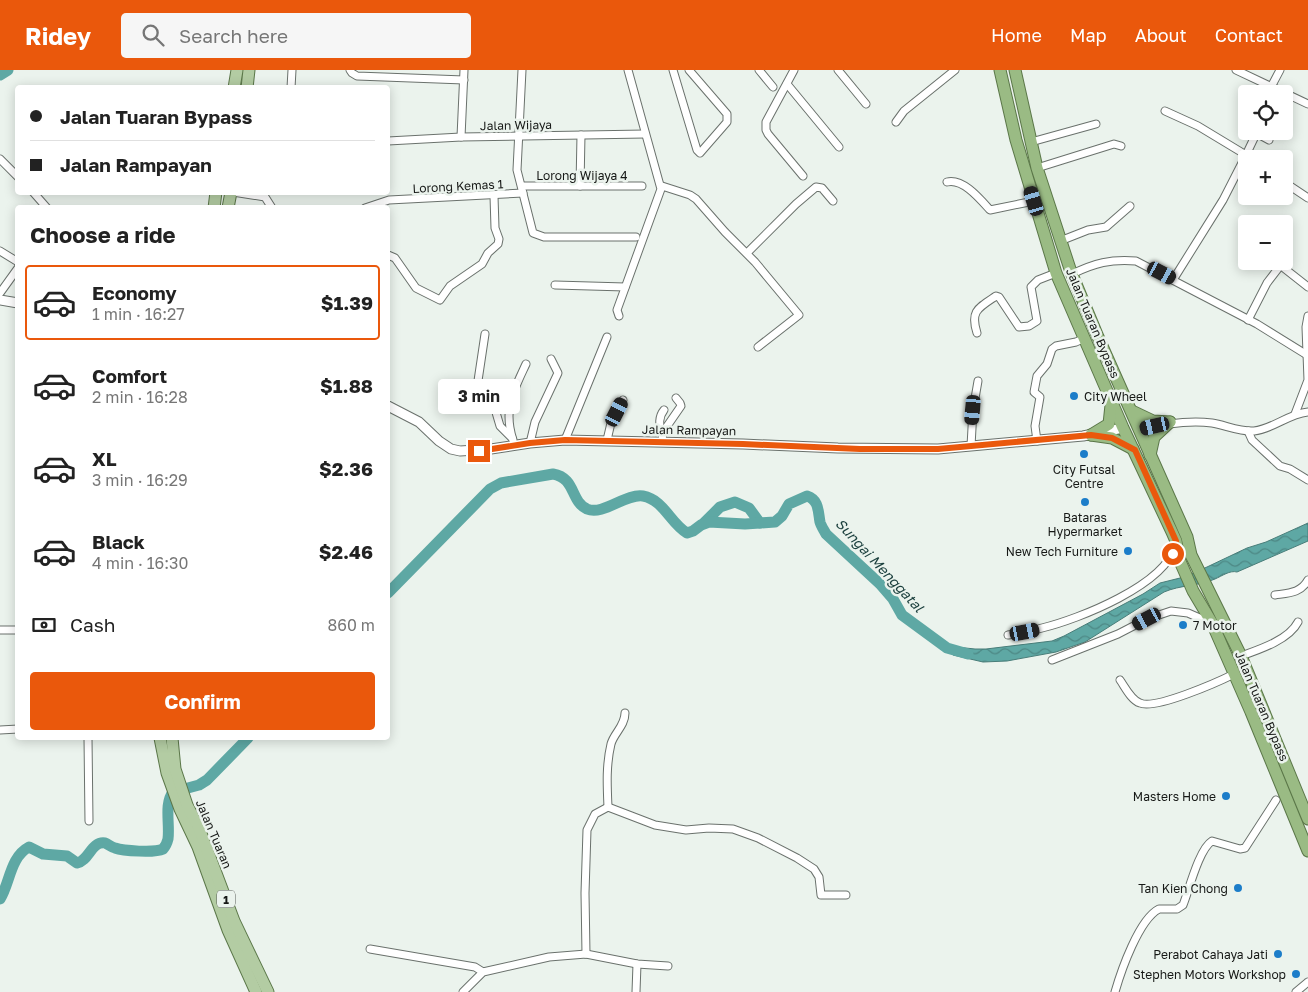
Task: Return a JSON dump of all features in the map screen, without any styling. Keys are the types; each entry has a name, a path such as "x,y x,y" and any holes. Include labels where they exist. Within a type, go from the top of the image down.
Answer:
{"highway":[{"name":"Jalan Tuaran Bypass","path":"1000,70 1016,140 1056,273 1123,428 1135,450 1176,541 1179,560 1212,623 1234,674 1278,795 1308,851"},
{"name":"Jalan Tuaran Bypass","path":"1015,70 1037,168 1072,274 1187,537 1190,554 1241,656 1308,819"},
{"path":"1072,274 1070,281 1072,289 1125,412 1123,428"},
{"path":"1091,435 1109,424 1111,398"},
{"path":"1132,411 1153,420 1170,422"},
{"path":"1150,455 1154,437 1170,422"},
{"path":"1091,435 1112,438 1135,450"},
{"path":"1278,795 1288,786 1289,775"}],"main road":[{"path":"234,85 236,70"},
{"path":"247,85 249,70"},
{"name":"Jalan Tuaran","path":"161,740 228,930 256,992"},
{"name":"Jalan Tuaran","path":"171,771 172,740"},
{"name":"Jalan Tuaran","path":"183,807 199,828 234,920 268,992"}],"street":[{"path":"291,85 292,70"},
{"path":"350,70 356,76 406,74 464,80"},
{"path":"461,137 464,70"},
{"path":"522,70 517,170 534,233 544,237 636,237"},
{"path":"618,316 617,310 652,219 662,186 645,134 628,70"},
{"path":"673,70 697,150 700,153 728,122 728,119 727,114 689,70"},
{"path":"759,70 773,87"},
{"path":"794,70 766,122 766,130 803,176"},
{"path":"838,70 866,104"},
{"path":"896,122 904,111 955,70"},
{"path":"1236,70 1268,85"},
{"path":"1273,85 1280,70"},
{"path":"787,84 839,147"},
{"path":"1293,97 1308,104"},
{"path":"1165,111 1198,126 1238,150"},
{"path":"1031,142 1096,124"},
{"name":"Jalan Wijaya","path":"390,141 461,137 645,134"},
{"path":"580,186 581,135"},
{"path":"1037,168 1114,144 1121,146"},
{"path":"0,159 15,174"},
{"path":"1173,280 1238,176"},
{"path":"947,182 960,183 990,210 1034,201"},
{"name":"Lorong Wijaya 4","path":"522,190 580,186 642,186"},
{"path":"662,186 696,199 724,232 747,253 799,315 758,347"},
{"path":"747,253 796,204 816,187 822,188 833,201"},
{"path":"1293,188 1308,198"},
{"name":"Lorong Kemas 1","path":"373,205 389,200 494,196 522,190"},
{"path":"36,195 44,205"},
{"path":"251,195 264,197 270,205"},
{"path":"390,256 395,258 416,288 440,300 450,286 482,264 488,252 498,244 499,239 495,228 494,196"},
{"path":"1060,241 1088,230 1106,227 1130,206"},
{"path":"0,251 15,260"},
{"path":"1072,274 1097,263 1116,259 1136,261 1248,320 1307,355"},
{"path":"1248,320 1274,270"},
{"path":"1286,270 1308,287"},
{"path":"0,293 15,272"},
{"path":"977,333 973,321 976,312 996,296 1004,303 1019,326 1029,326 1037,322 1031,287 1038,280 1056,273"},
{"path":"555,285 625,287"},
{"path":"0,300 15,302"},
{"path":"1295,414 1307,387 1306,326 1308,316"},
{"path":"485,334 476,394 478,399 495,409 500,426 514,442"},
{"path":"565,440 607,337"},
{"path":"1037,440 1035,426 1040,397 1034,392 1037,376 1047,364 1052,349 1056,346 1085,338"},
{"path":"530,443 535,422 558,372 551,358"},
{"path":"514,442 509,404 526,364"},
{"path":"971,446 973,410 978,381"},
{"path":"662,442 664,432 680,408 680,403 676,398"},
{"path":"607,440 611,423 622,400"},
{"name":"Jalan Rampayan","path":"390,407 419,422 439,442 451,449 479,451 514,442 530,443 565,440 906,450 938,449 1091,435 1123,428"},
{"path":"664,410 660,417 661,430 664,432"},
{"path":"1139,430 1170,422 1211,423 1248,431 1267,428 1295,414 1308,412"},
{"path":"1248,431 1252,440 1280,466 1290,469 1308,480"},
{"path":"1008,635 1042,628 1075,618 1133,589 1155,576 1165,566 1173,554 1176,541"},
{"path":"1275,595 1297,592 1304,587 1308,580"},
{"path":"1052,660 1118,634 1147,619 1171,611 1188,613 1212,623"},
{"path":"1241,656 1273,644 1296,626 1298,622"},
{"path":"0,630 15,630"},
{"path":"1120,680 1138,702 1144,704 1184,695 1234,674"},
{"path":"608,807 607,764 614,735 623,725 625,713"},
{"path":"0,730 15,729"},
{"path":"88,740 89,821"},
{"path":"1115,992 1124,964 1149,918 1159,909 1178,909 1183,904 1208,844 1212,842 1240,849 1245,848 1278,795"},
{"path":"586,954 587,830 595,814 608,807 655,825 686,830 733,828 797,858 814,869 819,877 821,895 846,895"},
{"path":"370,949 475,967 483,972"},
{"path":"463,992 483,972 549,957 586,954 637,964 668,966"},
{"path":"636,992 637,964"},
{"path":"1296,992 1308,982"}],"water":[{"path":"1308,523 1308,541 1237,572 1164,592 1085,642 1056,652 1007,661 983,662 953,655 956,647 986,649 1052,641 1143,594 1160,583 1184,577"}],"waterway":[{"path":"0,75 8,70"},
{"name":"Sungai Menggatal","path":"390,591 490,489 501,483 553,474 560,476 566,480 578,501 587,509 593,510 636,496 643,496 650,498 662,507 676,524 687,533 709,522 745,524 775,522 782,516 789,504 807,496 816,503 820,524 826,534 880,584 893,599 902,615 947,648 968,654"},
{"path":"704,523 720,507 735,502 749,508 760,523"},
{"name":"Sungai Menggatal","path":"0,899 14,864 23,851 29,847 43,854 67,856 77,863 84,859 100,843 132,851 163,849 168,839 168,808 173,792 199,785 207,780 246,740"}],"place":[{"name":"City Wheel","path":"1074,396"},
{"name":"City Futsal Centre","path":"1084,454"},
{"name":"Bataras Hypermarket","path":"1085,502"},
{"name":"New Tech Furniture","path":"1128,551"},
{"name":"7 Motor","path":"1183,625"},
{"name":"Masters Home","path":"1226,796"},
{"name":"Tan Kien Chong","path":"1238,888"},
{"name":"Perabot Cahaya Jati","path":"1278,954"},
{"name":"Stephen Motors Workshop","path":"1296,974"}],"route":[{"path":"479,451 565,440 906,450 938,449 1091,435 1112,438 1135,450 1176,541 1173,554"}]}
